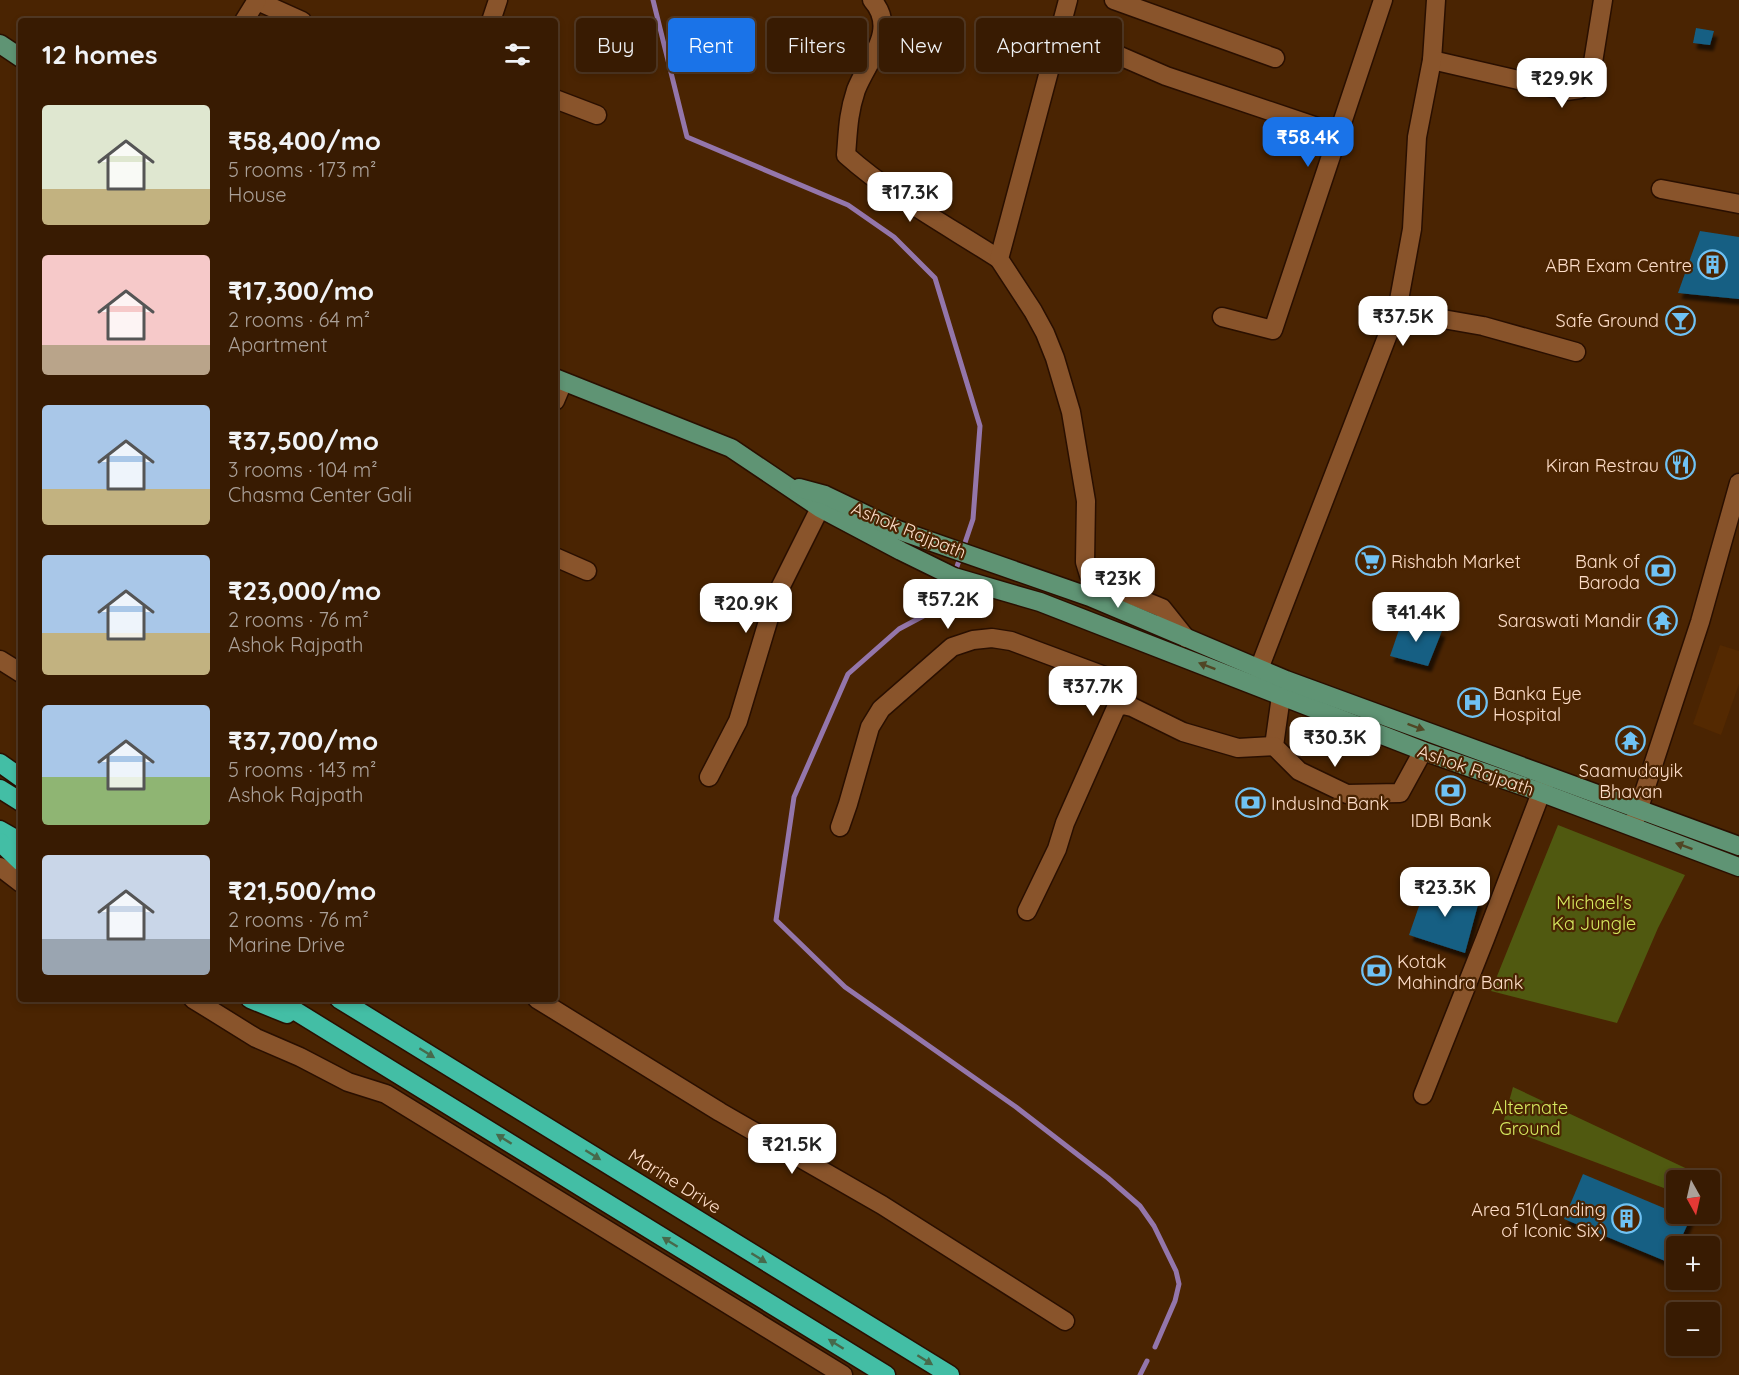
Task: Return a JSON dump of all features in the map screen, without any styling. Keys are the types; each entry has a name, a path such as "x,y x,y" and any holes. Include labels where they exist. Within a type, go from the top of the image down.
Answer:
{"highway":[{"path":"0,763 18,776"},
{"path":"0,789 18,800"},
{"path":"0,830 18,841"},
{"path":"0,842 18,859"},
{"path":"257,1002 330,1032"},
{"path":"281,1002 886,1375"},
{"name":"Marine Drive","path":"344,1002 950,1375"}],"main road":[{"path":"0,44 18,56"},
{"name":"Ashok Rajpath","path":"559,380 731,448 820,508 954,577 1040,602 1251,672"},
{"name":"Ashok Rajpath","path":"786,484 825,495 898,530 1049,582 1186,638 1284,688 1544,784 1632,827 1739,867"},
{"name":"Ashok Rajpath","path":"1333,706 1423,751 1638,808 1739,846"}],"street":[{"path":"246,18 259,0 295,18"},
{"path":"492,18 498,0"},
{"path":"873,0 881,9 883,18 881,38 856,89 846,125 846,155 862,170 999,259 1045,333 1071,412 1086,501 1085,562 1089,575 1098,582 1162,608 1186,638"},
{"path":"1063,18 1068,0"},
{"path":"1114,0 1275,58"},
{"path":"1222,317 1273,330 1383,0"},
{"path":"1251,672 1397,311 1412,230 1418,137 1432,60 1436,0"},
{"path":"1432,60 1566,91 1580,89 1590,81 1603,0"},
{"path":"1122,57 1166,76 1338,134"},
{"path":"999,259 1049,72"},
{"path":"558,100 597,115"},
{"path":"1661,189 1739,204"},
{"path":"1397,311 1483,326 1576,352"},
{"path":"1632,827 1700,622 1739,483"},
{"path":"709,777 738,721 776,598 820,508"},
{"path":"558,558 587,571"},
{"path":"840,827 870,727 880,709 952,647 973,640 992,638 1011,641 1118,681 1125,693 1123,705"},
{"path":"0,660 18,671"},
{"path":"1274,746 1284,688"},
{"path":"1028,911 1057,849 1065,823 1116,708 1123,705 1132,707 1183,732 1238,748 1274,746 1299,771 1347,794 1400,793 1423,751"},
{"path":"1422,1095 1544,784"},
{"path":"0,867 18,881"},
{"path":"198,1002 256,1038 300,1057 348,1082 386,1094 843,1375"},
{"path":"542,1002 720,1112 882,1205 1065,1321"}],"shaded area":[{"path":"1720,645 1739,651 1739,684 1721,735 1693,724"}],"green space":[{"name":"Michael's Ka Jungle","path":"1558,825 1685,875 1658,928 1617,1023 1491,991"},
{"name":"Alternate Ground","path":"1513,1087 1690,1170 1666,1170 1666,1189 1502,1127"}],"building":[{"path":"1696,28 1714,31 1710,45 1693,43"},
{"name":"ABR Exam Centre","path":"1700,231 1739,237 1739,299 1678,293"},
{"path":"1403,618 1442,631 1428,666 1390,656"},
{"path":"1427,883 1479,901 1465,953 1409,935"},
{"name":"Area 51(Landing of Iconic Six)","path":"1583,1174 1666,1209 1666,1224 1688,1224 1682,1236 1666,1236 1666,1261 1564,1219"}],"waterway":[{"path":"653,0 687,137 848,205 894,237 935,278 980,426 973,519 944,605 899,629 848,674 794,797 776,920 845,987 1016,1107 1108,1178 1140,1206 1154,1226 1176,1271 1179,1284 1175,1301 1155,1347"},
{"path":"1140,1375 1147,1361"}],"place":[{"name":"ABR Exam Centre","path":"1713,265"},
{"name":"Safe Ground","path":"1680,320"},
{"name":"Kiran Restrau","path":"1680,465"},
{"name":"Rishabh Market","path":"1370,561"},
{"name":"Bank of Baroda","path":"1661,571"},
{"name":"Saraswati Mandir","path":"1663,620"},
{"name":"Banka Eye Hospital","path":"1472,703"},
{"name":"Saamudayik Bhavan","path":"1631,741"},
{"name":"IDBI Bank","path":"1451,791"},
{"name":"IndusInd Bank","path":"1250,803"},
{"name":"Kotak Mahindra Bank","path":"1376,971"},
{"name":"Area 51(Landing of Iconic Six)","path":"1627,1219"}]}
